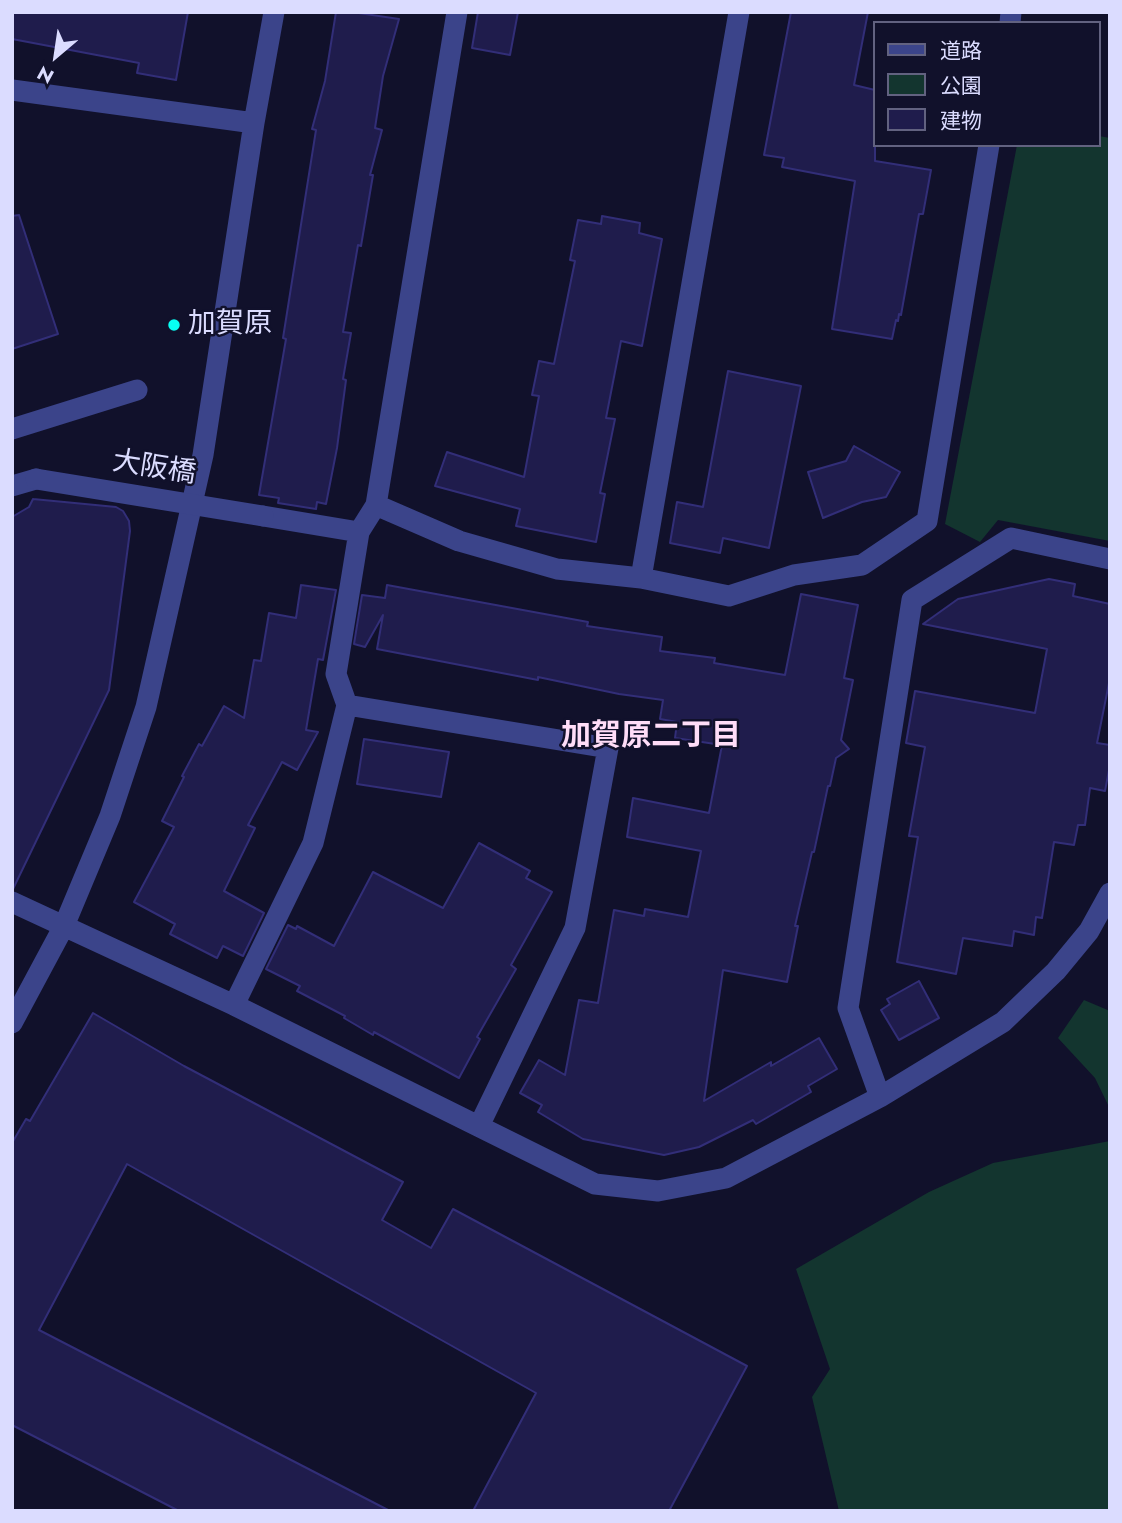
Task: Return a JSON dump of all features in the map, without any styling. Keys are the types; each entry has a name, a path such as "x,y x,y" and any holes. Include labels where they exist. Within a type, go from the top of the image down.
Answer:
{"street":[{"path":"12,1023 64,926 110,816 146,708 203,455 254,123 274,12"},
{"path":"234,1005 313,843 347,705 336,674 359,532 376,505 457,12"},
{"path":"641,578 739,12"},
{"path":"12,90 254,123"},
{"path":"376,505 459,541 557,569 641,578 729,596 794,575 862,565 927,521 989,147"},
{"path":"12,429 137,390"},
{"name":"大阪橋","path":"12,486 36,479 359,532"},
{"path":"880,1097 848,1008 912,600 1011,538 1110,559"},
{"path":"347,705 608,748 575,928 479,1126"},
{"path":"12,902 234,1005 595,1184 659,1191 726,1178 880,1097 1003,1022 1056,971 1089,931 1110,894"}],"green space":[{"path":"1101,136 1110,138 1110,541 998,520 980,542 945,524 1017,147 1101,147"},
{"path":"1084,1000 1110,1011 1110,1109 1095,1078 1058,1038"},
{"path":"1110,1141 1110,1511 839,1511 812,1397 830,1369 796,1269 929,1192 993,1163"}],"building":[{"path":"12,12 188,12 176,80 137,73 139,63 12,39"},
{"path":"336,12 399,19 383,76 375,128 382,130 370,175 373,175 361,246 358,245 343,332 351,333 343,379 346,380 337,448 326,504 317,502 316,509 278,503 279,498 259,495 286,339 283,338 316,130 312,129 325,81"},
{"path":"478,12 518,12 510,55 472,48"},
{"path":"791,12 868,12 854,85 874,90 875,161 931,170 923,214 919,214 901,315 899,314 898,321 896,320 892,339 832,329 855,181 782,167 784,158 764,155"},
{"path":"19,215 58,334 12,349 12,216"},
{"path":"602,216 640,223 639,233 662,239 642,346 621,341 606,418 615,419 600,493 605,494 596,542 516,526 520,509 435,486 447,452 524,477 539,396 532,395 539,361 554,364 575,261 570,260 578,220 601,224"},
{"path":"728,371 801,386 769,548 723,538 720,553 670,543 677,502 703,507"},
{"path":"854,446 900,472 886,497 862,502 823,518 808,472 846,461"},
{"path":"33,499 116,507 123,511 129,521 130,531 109,690 13,889 12,517 29,507"},
{"path":"1049,579 1075,584 1073,596 1110,604 1110,678 1097,743 1110,745 1110,765 1105,791 1090,788 1085,825 1078,825 1074,845 1054,842 1042,918 1036,917 1034,935 1014,931 1012,946 963,938 956,974 897,962 918,837 909,836 925,747 906,743 915,691 1035,713 1047,649 923,624 958,599"},
{"path":"301,585 336,590 323,660 318,659 306,730 318,732 297,770 282,762 248,825 255,828 224,891 264,913 243,956 223,946 217,958 170,934 175,924 134,902 174,827 162,821 184,777 182,776 224,706 244,718 254,660 261,661 269,613 296,618"},
{"path":"387,585 588,622 587,626 662,637 660,651 715,658 714,663 785,675 801,594 858,605 844,678 853,680 841,740 849,749 836,758 828,786 795,926 798,926 787,982 723,970 704,1101 819,1038 837,1069 808,1086 811,1092 756,1124 753,1120 699,1147 664,1155 583,1139 538,1112 542,1105 520,1093 539,1060 565,1075 579,1000 598,1003 614,910 644,916 645,909 688,917 701,851 627,837 633,798 709,813 722,745 675,738 677,722 660,719 663,700 538,677 538,680 377,649 383,615 365,647 354,644 362,595 385,598"},
{"path":"364,739 449,752 441,797 357,784"},
{"path":"479,843 530,871 526,878 552,892 511,965 516,969 477,1037 480,1039 459,1078 374,1032 373,1035 344,1018 345,1016 297,991 300,986 266,969 288,925 296,929 297,926 334,946 373,872 443,908"},
{"path":"919,981 939,1018 899,1040 881,1010 890,1004 887,999"},
{"path":"93,1013 184,1066 403,1182 382,1220 431,1248 453,1209 747,1366 669,1511 473,1511 536,1393 127,1164 39,1330 390,1511 179,1511 12,1425 12,1143 26,1119 30,1121"}],"place":[{"name":"加賀原","path":"174,325"}],"district":[{"name":"加賀原二丁目","path":"651,738"}]}
